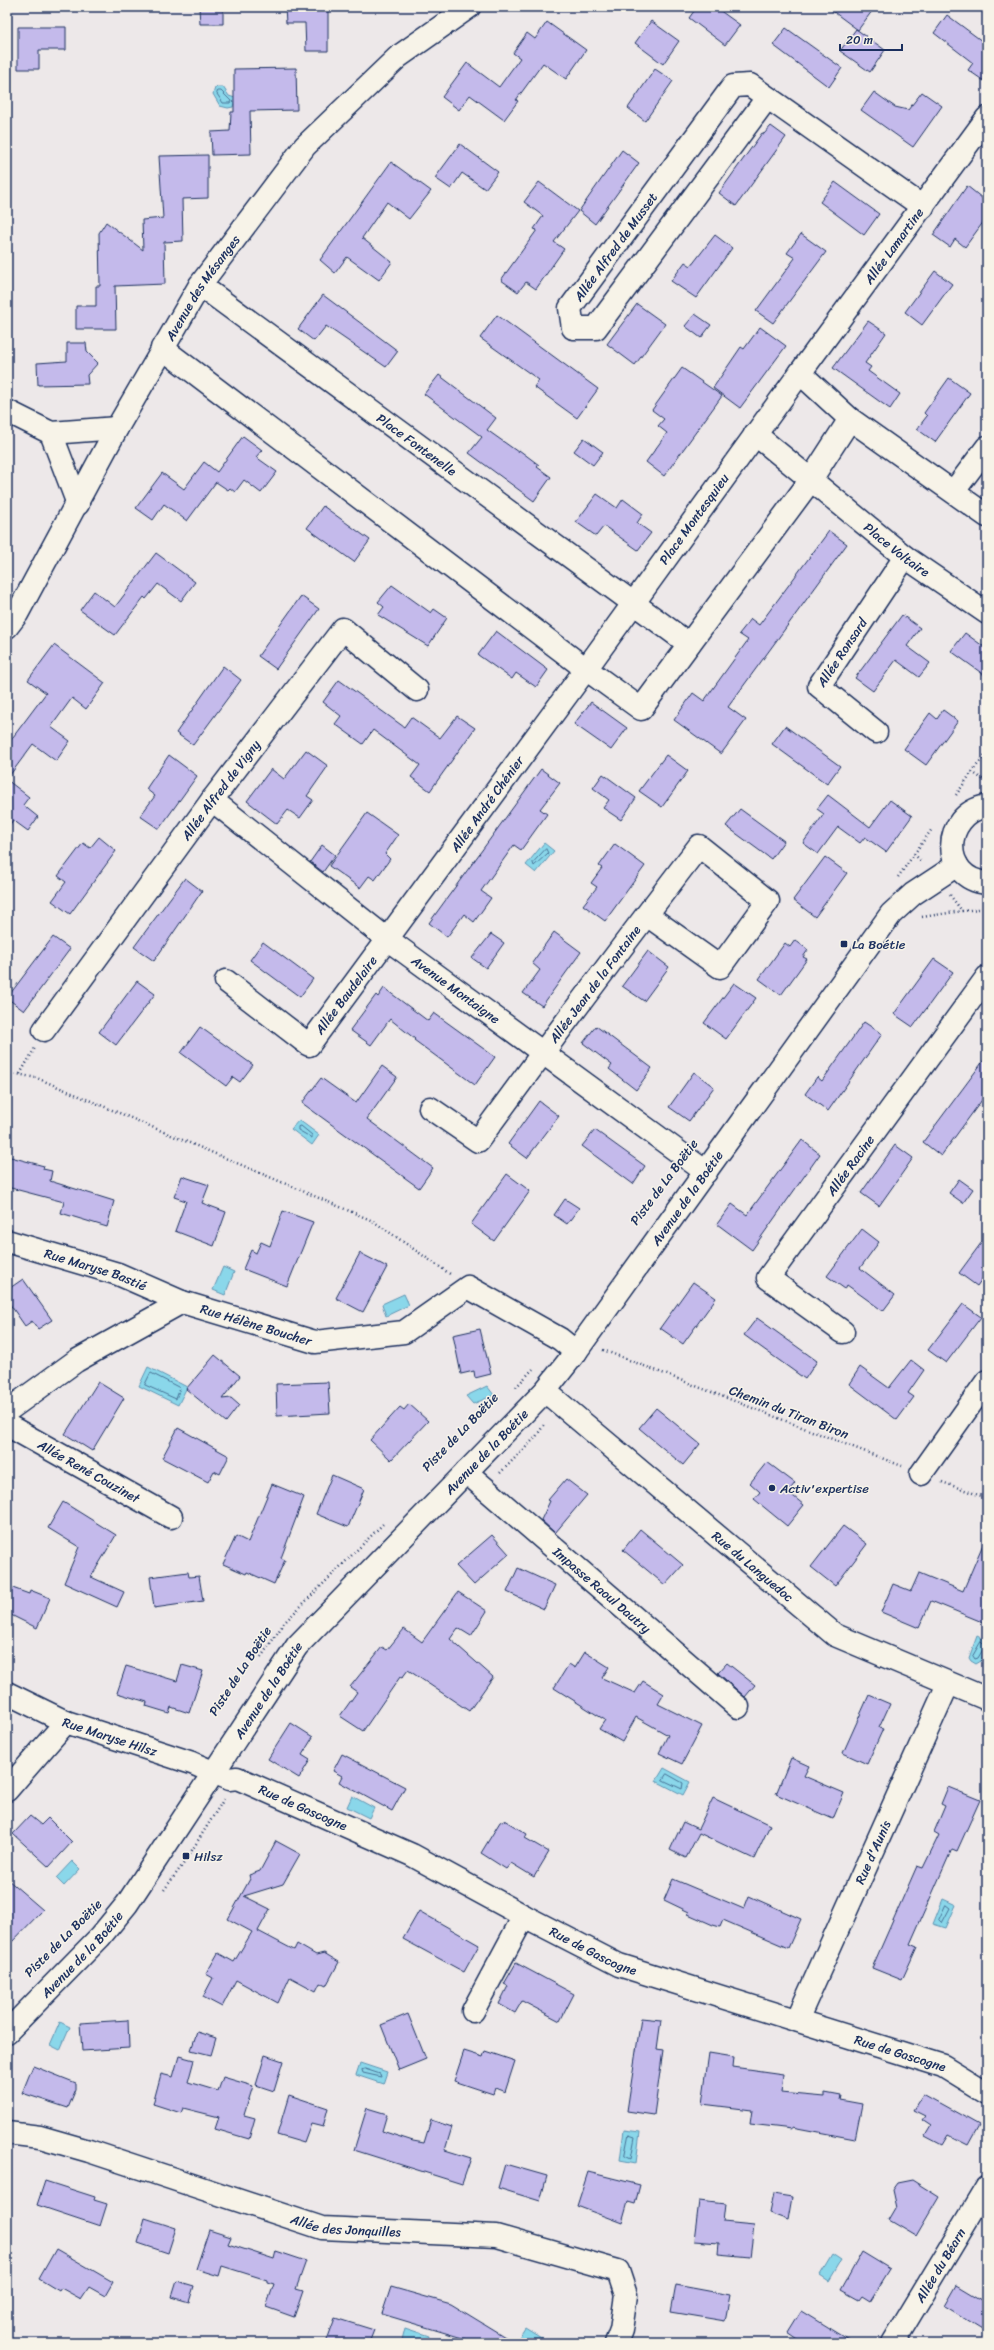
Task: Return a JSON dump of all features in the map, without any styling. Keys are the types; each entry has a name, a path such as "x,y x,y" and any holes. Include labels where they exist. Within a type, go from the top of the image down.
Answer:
{"street":[{"name":"Avenue des Mésanges","path":"7,627 17,614 78,504 117,428 162,348 200,286 305,146 398,57 469,7"},
{"name":"Allée Alfred de Musset","path":"767,98 596,328 573,328 570,308 733,86 750,85 923,207"},
{"name":"Allée Lamartine","path":"800,373 987,118"},
{"name":"Place Fontenelle","path":"200,286 633,603"},
{"path":"162,348 641,709 810,480 850,420"},
{"path":"800,373 850,420 954,491 987,516"},
{"name":"Place Montesquieu","path":"586,669 800,373"},
{"path":"7,411 51,433 117,428"},
{"path":"51,433 78,504"},
{"path":"755,434 810,480"},
{"path":"954,491 987,447"},
{"name":"Place Voltaire","path":"810,480 905,557 987,613"},
{"name":"Allée Ronsard","path":"876,732 819,686 905,557"},
{"path":"633,603 689,644"},
{"name":"Allée Alfred de Vigny","path":"44,1030 212,800 343,629 417,690"},
{"name":"Allée André Chénier","path":"387,939 586,669"},
{"name":"Avenue Montaigne","path":"212,800 387,939 706,1172"},
{"path":"987,806 977,808 965,815 956,826 952,838 952,852 957,865 972,879 987,883"},
{"name":"Allée Jean de la Fontaine","path":"430,1108 478,1142 542,1053 646,915 699,846 768,901 720,966 646,915"},
{"name":"Avenue de la Boétie","path":"7,2032 100,1937 127,1904 215,1773 297,1646 545,1391 581,1346 892,914 913,894 957,865"},
{"name":"Allée Baudelaire","path":"226,981 309,1045 387,939"},
{"name":"Allée Racine","path":"843,1332 768,1278 987,977"},
{"name":"Rue Maryse Bastié","path":"7,1241 118,1274 182,1302"},
{"path":"468,1287 560,1339 581,1346"},
{"name":"Rue Hélène Boucher","path":"182,1302 315,1342 404,1332 468,1287"},
{"path":"7,1411 76,1361 182,1302"},
{"path":"921,1474 987,1381"},
{"name":"Rue du Languedoc","path":"545,1391 835,1635 948,1684 987,1699"},
{"name":"Allée René Couzinet","path":"7,1425 171,1517"},
{"name":"Impasse Raoul Dautry","path":"466,1472 738,1707"},
{"name":"Rue d'Aunis","path":"797,2020 948,1684"},
{"name":"Rue Maryse Hilsz","path":"7,1693 66,1722 192,1763 215,1773"},
{"path":"7,1790 66,1722"},
{"name":"Rue de Gascogne","path":"215,1773 229,1779 238,1778 412,1855 524,1916 619,1965 943,2066 987,2093"},
{"path":"473,2011 524,1916"},
{"name":"Allée des Jonquilles","path":"7,2134 40,2137 90,2151 322,2228 496,2236 618,2271 626,2295 621,2330 616,2343"},
{"name":"Allée du Béarn","path":"893,2343 987,2187"}],"path":[{"path":"972,772 987,752"},
{"path":"896,880 914,854"},
{"path":"20,1074 44,1030"},
{"path":"7,1072 37,1078 373,1221 468,1287"},
{"name":"Chemin du Tiran Biron","path":"581,1346 599,1349 921,1474 987,1498"},
{"name":"Piste de La Boëtie","path":"513,1390 534,1368"},
{"name":"Piste de La Boëtie","path":"260,1660 285,1622 384,1523"}],"water":[{"path":"223,87 229,96 235,98 233,107 228,108 220,106 213,94 215,88"},
{"path":"544,843 554,851 536,873 526,865"},
{"path":"299,1120 319,1135 312,1145 291,1129"},
{"path":"223,1267 234,1272 225,1295 213,1290"},
{"path":"404,1294 409,1305 386,1316 382,1304"},
{"path":"148,1367 187,1387 178,1405 139,1386"},
{"path":"487,1386 494,1395 473,1404 466,1396"},
{"path":"977,1636 987,1641 987,1646 981,1661 976,1664 969,1658"},
{"path":"664,1768 690,1782 683,1795 656,1781"},
{"path":"352,1796 374,1808 369,1818 347,1807"},
{"path":"72,1861 80,1869 64,1886 56,1878"},
{"path":"943,1899 956,1905 946,1928 933,1924"},
{"path":"60,2022 70,2027 60,2050 50,2045"},
{"path":"360,2063 387,2072 383,2084 356,2075"},
{"path":"624,2130 640,2132 636,2163 620,2160"},
{"path":"832,2255 841,2261 829,2281 820,2275"},
{"path":"405,2328 429,2336 427,2343 410,2343 402,2340"},
{"path":"525,2328 546,2341 545,2343 525,2343 518,2339"}],"building":[{"path":"199,7 223,7 223,24 200,24"},
{"path":"285,7 328,7 328,51 306,51 305,23 286,23"},
{"path":"697,7 715,7 740,25 725,45 689,18"},
{"path":"827,7 875,7 858,30"},
{"path":"947,15 986,44 987,43 987,83 968,70 973,63 934,33"},
{"path":"651,21 679,41 663,64 635,43"},
{"path":"547,22 586,50 566,79 543,63 516,100 518,101 504,120 470,95 459,110 442,97 467,63 499,87 520,58 513,53 527,33 535,39"},
{"path":"18,27 66,27 66,50 39,50 39,69 18,69"},
{"path":"786,28 842,68 829,87 773,45"},
{"path":"856,29 885,50 870,72 840,51"},
{"path":"296,68 297,110 250,111 251,154 212,155 211,132 230,131 231,112 234,112 234,69"},
{"path":"655,69 673,81 645,121 628,108"},
{"path":"874,92 895,107 908,110 922,92 942,106 913,147 861,110"},
{"path":"771,126 786,137 736,206 719,193 762,133 764,134"},
{"path":"460,144 498,172 485,189 462,173 451,189 435,178"},
{"path":"622,150 639,163 595,224 579,211"},
{"path":"208,155 208,198 182,199 183,241 164,242 165,284 115,286 116,329 76,329 76,306 96,306 96,286 100,286 99,233 106,222 143,250 142,220 163,218 159,156"},
{"path":"391,162 431,191 409,219 387,202 362,238 392,262 379,280 347,257 335,273 320,260"},
{"path":"539,182 578,211 554,242 564,249 536,289 526,282 518,292 501,280 537,230 534,229 543,216 524,202"},
{"path":"835,182 879,214 864,235 820,202"},
{"path":"967,186 987,202 987,217 965,247 955,239 950,247 933,235"},
{"path":"801,234 826,252 773,323 756,311 795,258 787,253"},
{"path":"715,235 732,248 696,298 671,281 685,262 691,266"},
{"path":"935,271 952,284 922,325 905,312"},
{"path":"323,295 398,351 386,367 326,326 314,341 298,329"},
{"path":"637,304 665,324 635,365 607,344"},
{"path":"695,314 711,325 701,338 685,326"},
{"path":"497,315 598,389 577,418 534,387 539,380 480,338"},
{"path":"868,321 886,333 865,363 871,367 868,371 900,394 890,409 833,368"},
{"path":"760,327 786,346 740,408 713,388 741,347 744,349"},
{"path":"67,343 86,343 87,352 98,363 87,375 88,384 38,385 37,363 67,361"},
{"path":"682,368 722,396 664,476 646,462 667,433 658,426 664,419 652,410"},
{"path":"439,375 496,418 487,430 518,452 519,450 539,465 537,467 551,477 534,501 469,453 482,437 424,394"},
{"path":"949,378 970,393 935,442 917,429 927,416 924,413"},
{"path":"243,436 262,450 256,457 277,472 261,493 244,480 235,492 230,488 228,490 216,482 187,521 164,504 153,520 136,508 162,473 184,489 204,462 217,472"},
{"path":"584,438 603,452 593,465 574,451"},
{"path":"597,494 617,508 623,499 643,514 637,523 651,533 638,550 604,526 596,536 576,522"},
{"path":"323,506 370,540 354,562 307,528"},
{"path":"829,531 847,544 728,707 746,720 721,754 674,720 693,693 704,701 748,640 739,634 751,619 759,625"},
{"path":"156,553 195,582 181,601 158,584 146,599 144,597 115,635 80,610 94,591 115,607"},
{"path":"392,585 431,613 434,609 447,618 428,646 378,615 384,607 378,602"},
{"path":"301,596 319,609 276,669 258,656"},
{"path":"902,615 920,628 907,646 930,663 919,677 896,660 873,691 855,678"},
{"path":"496,631 548,670 536,687 516,673 512,679 478,655"},
{"path":"965,633 987,649 987,677 951,651"},
{"path":"54,645 105,683 86,709 72,698 51,727 70,741 56,761 33,744 7,779 7,745 46,693 28,680"},
{"path":"223,666 241,680 193,745 176,733"},
{"path":"339,680 404,727 411,717 440,738 457,716 475,728 430,791 411,777 420,765 373,730 363,744 335,724 341,716 323,702"},
{"path":"591,702 627,728 611,750 574,724"},
{"path":"943,710 958,721 926,765 904,749 930,713 937,719"},
{"path":"785,726 840,766 827,784 772,744"},
{"path":"306,750 328,766 307,796 313,800 300,818 288,810 277,824 247,801 271,769 284,779"},
{"path":"169,755 197,776 159,829 140,816 155,796 146,789"},
{"path":"666,755 688,771 662,807 639,791"},
{"path":"541,769 560,783 540,809 547,814 521,850 514,845 481,891 491,898 474,922 464,914 447,937 429,923"},
{"path":"603,774 636,798 621,820 603,808 609,800 593,788"},
{"path":"7,780 29,797 23,805 38,817 28,831 13,820 7,829"},
{"path":"828,795 870,827 890,800 912,816 886,852 865,837 860,843 838,827 818,854 803,843 824,814 817,809"},
{"path":"740,809 784,841 771,859 726,826"},
{"path":"367,813 398,835 385,854 390,859 375,880 369,876 360,888 329,866"},
{"path":"99,837 116,851 70,914 52,901 66,882 58,876 83,843 90,848"},
{"path":"615,844 645,866 605,921 583,905 597,887 591,883 602,868 599,866"},
{"path":"322,845 335,855 323,872 310,862"},
{"path":"825,857 847,873 815,917 793,900"},
{"path":"185,878 202,891 154,961 134,947"},
{"path":"554,932 581,952 542,1006 523,993 540,970 532,963"},
{"path":"491,934 504,943 486,968 472,958"},
{"path":"53,937 70,949 24,1011 7,998"},
{"path":"795,940 808,950 803,957 807,959 781,995 759,979 785,943 790,947"},
{"path":"263,942 313,979 300,997 250,960"},
{"path":"648,951 669,967 644,1001 622,986"},
{"path":"934,959 953,972 913,1027 894,1014"},
{"path":"137,981 155,994 116,1045 99,1032"},
{"path":"734,983 756,998 726,1039 704,1023"},
{"path":"384,988 428,1021 434,1013 495,1057 475,1085 414,1040 415,1039 390,1019 371,1045 350,1030 376,995 378,997"},
{"path":"864,1022 882,1034 828,1111 805,1094 817,1077 822,1081"},
{"path":"596,1026 652,1068 636,1090 609,1069 612,1065 583,1043"},
{"path":"200,1027 253,1065 240,1082 233,1077 226,1086 181,1053"},
{"path":"987,1056 987,1093 941,1156 923,1142"},
{"path":"382,1066 397,1077 367,1119 433,1168 419,1188 302,1103 321,1078 356,1103"},
{"path":"694,1072 714,1087 689,1121 669,1107"},
{"path":"539,1101 559,1116 527,1158 508,1144"},
{"path":"595,1130 645,1166 633,1184 582,1146"},
{"path":"802,1140 820,1154 752,1250 717,1224 732,1204 747,1215"},
{"path":"895,1145 913,1158 879,1206 861,1193"},
{"path":"7,1156 44,1166 43,1169 52,1171 50,1181 114,1201 107,1227 61,1213 64,1202 7,1187"},
{"path":"507,1174 530,1191 494,1241 471,1224"},
{"path":"182,1176 209,1185 202,1203 226,1212 214,1246 175,1231 186,1201 174,1197"},
{"path":"959,1179 973,1189 963,1203 949,1193"},
{"path":"565,1199 579,1208 567,1224 554,1215"},
{"path":"283,1211 313,1222 287,1286 243,1269 251,1250 256,1253 261,1242 270,1246"},
{"path":"862,1229 879,1242 860,1268 895,1295 883,1311 847,1285 845,1289 827,1276"},
{"path":"987,1235 987,1272 977,1286 959,1273"},
{"path":"360,1253 387,1267 363,1312 336,1298"},
{"path":"23,1279 52,1320 38,1329 32,1321 25,1326 7,1300 7,1290"},
{"path":"693,1282 716,1298 683,1344 660,1328"},
{"path":"963,1304 981,1317 946,1363 928,1350"},
{"path":"757,1318 817,1361 805,1379 744,1335"},
{"path":"480,1329 491,1374 475,1378 474,1371 461,1374 453,1335"},
{"path":"215,1355 240,1376 222,1399 231,1398 239,1405 226,1422 186,1389"},
{"path":"911,1360 924,1370 908,1393 914,1397 897,1420 849,1384 860,1367 889,1388"},
{"path":"98,1382 124,1398 92,1451 65,1434"},
{"path":"328,1382 330,1413 277,1416 276,1384"},
{"path":"409,1404 428,1421 391,1460 370,1440 400,1407 404,1410"},
{"path":"656,1408 700,1444 683,1465 639,1428"},
{"path":"178,1428 229,1456 220,1474 214,1471 208,1482 162,1458"},
{"path":"767,1462 795,1483 788,1492 804,1505 787,1526 754,1499 760,1492 750,1483"},
{"path":"332,1475 364,1489 348,1527 316,1514"},
{"path":"566,1479 587,1495 555,1533 541,1520 550,1501 548,1500"},
{"path":"272,1484 304,1497 281,1558 285,1560 274,1584 247,1572 246,1574 223,1564 236,1536 248,1542"},
{"path":"63,1502 116,1535 91,1577 124,1592 117,1607 64,1583 79,1547 48,1528"},
{"path":"843,1526 867,1544 835,1586 811,1567"},
{"path":"640,1529 683,1565 665,1585 623,1550"},
{"path":"492,1535 509,1554 474,1585 456,1566"},
{"path":"987,1535 987,1624 931,1601 919,1628 881,1612 893,1584 911,1591 919,1573 963,1591"},
{"path":"518,1568 555,1585 544,1609 507,1592"},
{"path":"188,1572 189,1577 199,1576 203,1601 154,1608 150,1577"},
{"path":"7,1586 29,1594 30,1590 50,1598 37,1628 7,1613"},
{"path":"458,1592 487,1611 471,1636 458,1628 450,1639 493,1677 469,1711 408,1670 402,1678 400,1677 363,1731 340,1716 357,1692 350,1687 382,1647 387,1650 404,1629 422,1642"},
{"path":"585,1652 609,1667 602,1678 635,1693 643,1681 664,1694 658,1704 702,1726 682,1764 659,1753 668,1735 636,1717 622,1742 599,1729 605,1720 554,1688 569,1664 575,1668"},
{"path":"727,1663 755,1685 745,1697 718,1673"},
{"path":"182,1665 203,1671 189,1713 171,1707 169,1713 146,1706 147,1702 117,1693 126,1666 177,1681"},
{"path":"869,1695 890,1704 879,1728 883,1729 867,1764 843,1753"},
{"path":"291,1723 313,1737 302,1755 310,1760 299,1778 268,1759"},
{"path":"342,1754 405,1787 392,1811 339,1782 342,1776 333,1771"},
{"path":"791,1758 809,1766 804,1776 844,1793 833,1819 776,1794"},
{"path":"948,1787 980,1800 957,1851 952,1849 910,1944 917,1947 902,1980 872,1968 917,1866 923,1868 939,1835 934,1832 945,1806 941,1804"},
{"path":"713,1798 770,1825 754,1859 699,1833 686,1858 670,1850 683,1822 698,1829"},
{"path":"30,1816 41,1825 48,1818 72,1842 49,1867 13,1834"},
{"path":"504,1820 527,1834 525,1838 549,1852 534,1877 511,1863 506,1869 481,1853 500,1822"},
{"path":"276,1841 300,1854 283,1884 244,1896 270,1909 258,1931 294,1950 297,1944 316,1955 324,1953 339,1962 326,1986 320,1983 316,1991 290,1977 278,2003 236,1980 222,2007 203,1997 213,1978 206,1974 218,1953 234,1962 252,1932 228,1919 250,1879 249,1875 260,1871"},
{"path":"7,1879 43,1910 7,1947"},
{"path":"673,1879 744,1909 749,1896 801,1919 788,1948 723,1920 720,1927 713,1925 688,1914 689,1912 664,1900"},
{"path":"419,1911 479,1945 464,1972 403,1939"},
{"path":"516,1963 574,1994 560,2021 522,2001 515,2013 499,2004 508,1986 504,1984"},
{"path":"408,2014 426,2059 399,2070 381,2025"},
{"path":"641,2018 661,2020 657,2049 663,2050 654,2115 627,2111"},
{"path":"128,2020 129,2048 82,2051 80,2023"},
{"path":"197,2032 216,2038 211,2055 191,2050"},
{"path":"464,2051 483,2057 485,2051 515,2061 505,2092 495,2088 493,2094 454,2081"},
{"path":"709,2053 734,2057 733,2067 783,2074 781,2093 825,2097 825,2093 841,2096 840,2100 862,2104 855,2139 792,2127 792,2129 750,2124 752,2110 702,2104"},
{"path":"265,2055 283,2061 274,2091 256,2085"},
{"path":"179,2056 194,2060 188,2082 218,2091 223,2077 253,2086 244,2115 255,2118 249,2139 215,2129 219,2117 183,2108 181,2113 153,2104 161,2074 173,2077"},
{"path":"33,2066 76,2083 76,2089 68,2108 22,2093"},
{"path":"923,2094 979,2125 968,2145 948,2135 942,2145 925,2136 931,2126 922,2120 925,2116 913,2110"},
{"path":"289,2095 328,2108 323,2127 311,2124 304,2143 277,2135"},
{"path":"367,2108 387,2114 382,2131 413,2141 424,2143 431,2120 452,2127 445,2150 471,2158 462,2184 354,2150"},
{"path":"505,2164 547,2176 540,2201 498,2188"},
{"path":"588,2172 640,2185 635,2204 628,2202 622,2223 577,2206"},
{"path":"912,2180 939,2197 916,2236 889,2220 896,2208 892,2190 897,2183"},
{"path":"45,2181 95,2197 94,2200 107,2204 100,2226 37,2205"},
{"path":"773,2194 792,2197 788,2220 769,2213"},
{"path":"699,2201 725,2204 723,2222 754,2225 750,2257 718,2254 719,2243 694,2241"},
{"path":"145,2218 176,2228 168,2253 138,2243"},
{"path":"209,2230 231,2237 228,2244 274,2259 276,2251 306,2261 296,2289 303,2291 294,2317 266,2307 274,2284 267,2282 267,2280 222,2266 219,2276 196,2269"},
{"path":"56,2249 113,2282 105,2296 89,2287 81,2299 61,2288 59,2291 39,2279"},
{"path":"862,2252 890,2269 870,2301 862,2296 859,2300 841,2290"},
{"path":"177,2281 194,2286 189,2302 172,2297"},
{"path":"676,2285 730,2295 725,2321 671,2312"},
{"path":"957,2285 987,2303 987,2332 945,2306"},
{"path":"391,2287 451,2304 515,2343 479,2343 382,2314"},
{"path":"801,2311 853,2343 804,2343 788,2332"},
{"path":"335,2318 374,2330 369,2343 326,2343"}],"place":[{"name":"La Boétie","path":"844,944"},
{"name":"Activ'expertise","path":"772,1488"},
{"name":"Hilsz","path":"186,1856"}]}
